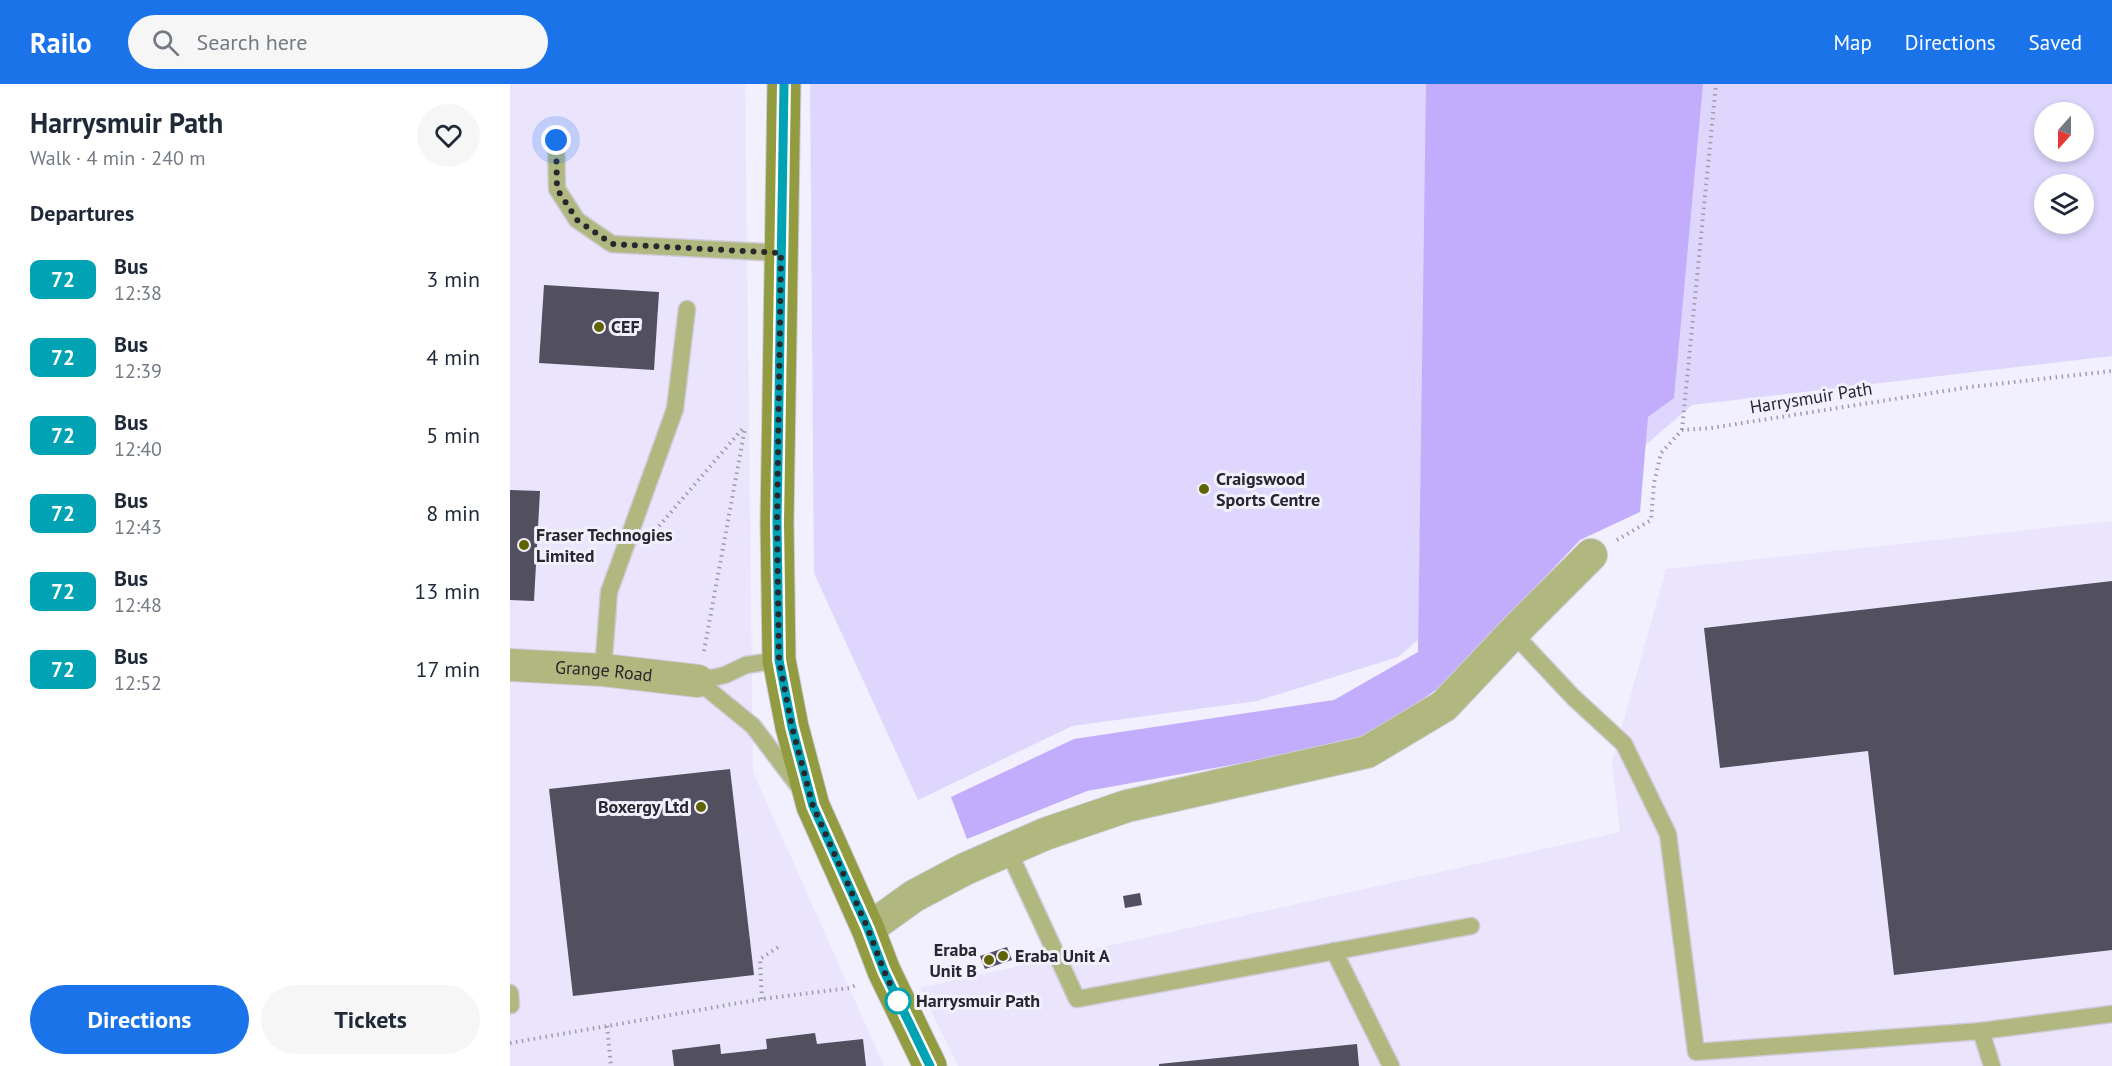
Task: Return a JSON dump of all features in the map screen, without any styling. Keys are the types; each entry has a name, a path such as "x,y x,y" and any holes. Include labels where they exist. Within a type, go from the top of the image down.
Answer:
{"street":[{"path":"784,84 777,522 779,660 792,727 813,806 868,929 884,971 930,1066"},
{"path":"868,929 914,896 964,869 1045,834 1127,806 1367,753 1444,706 1591,555"},
{"name":"Grange Road","path":"510,665 603,670 698,681"}],"lane":[{"path":"556,140 557,189 577,220 612,244 781,253"},
{"path":"603,670 609,592 675,409 687,309"},
{"path":"1513,633 1573,697 1624,744 1668,834 1696,1052 1981,1031 2112,1014"},
{"name":"Grange Road","path":"698,681 725,675 746,665 779,660"},
{"path":"698,681 753,726 813,806"},
{"path":"1008,850 1077,999 1471,926"},
{"path":"1334,951 1391,1066"},
{"path":"1981,1031 1992,1066"}],"path":[{"path":"1591,555 1651,520 1654,483 1661,453 1682,430 1716,84"},
{"name":"Harrysmuir Path","path":"1682,430 1711,428 1970,387 2112,371"},
{"path":"626,546 644,544 745,426 749,437"},
{"path":"762,999 760,959 780,946"},
{"path":"510,1043 762,999 850,988 884,971"},
{"path":"607,1026 611,1066"}],"shaded area":[{"path":"510,84 745,84 753,772 884,1066 510,1066"},
{"name":"Craigswood Sports Centre","path":"810,84 2112,84 2112,356 1692,405 1398,657 1257,701 1072,726 918,800 814,573"},
{"path":"1426,84 1703,84 1674,398 1648,417 1640,512 1580,540 1444,684 1364,741 1087,791 967,839 951,797 1074,739 1334,700 1418,652"},
{"path":"2112,521 2112,1066 958,1066 920,988 1620,832 1612,762 1666,569"}],"building":[{"name":"CEF","path":"544,285 659,292 654,370 539,363"},
{"name":"Fraser Technogies Limited","path":"510,490 540,491 534,601 510,600"},
{"path":"2112,581 2112,950 1894,975 1868,751 1720,768 1704,628"},
{"path":"730,769 754,975 573,996 549,789"},
{"path":"1140,893 1142,905 1125,908 1123,896"},
{"path":"1007,947 1012,960 985,969 980,956"},
{"path":"815,1033 817,1044 863,1039 866,1066 674,1066 672,1050 720,1044 721,1054 767,1049 766,1039"},
{"path":"1357,1044 1359,1066 1159,1066 1159,1064"}],"bus line":[{"name":"72","path":"784,84 777,522 779,660 792,727 813,806 868,929 884,971 930,1066"}],"place":[{"name":"CEF","path":"599,327"},
{"name":"Craigswood Sports Centre","path":"1204,489"},
{"name":"Fraser Technogies Limited","path":"524,545"},
{"name":"Boxergy Ltd","path":"701,807"},
{"name":"Eraba Unit A","path":"1003,956"},
{"name":"Eraba Unit B","path":"989,960"},
{"name":"Harrysmuir Path","path":"898,1001"}],"route":[{"path":"556,140 557,189 577,220 612,244 781,253 777,522 779,660 792,727 813,806 902,1009 898,1001"}]}
